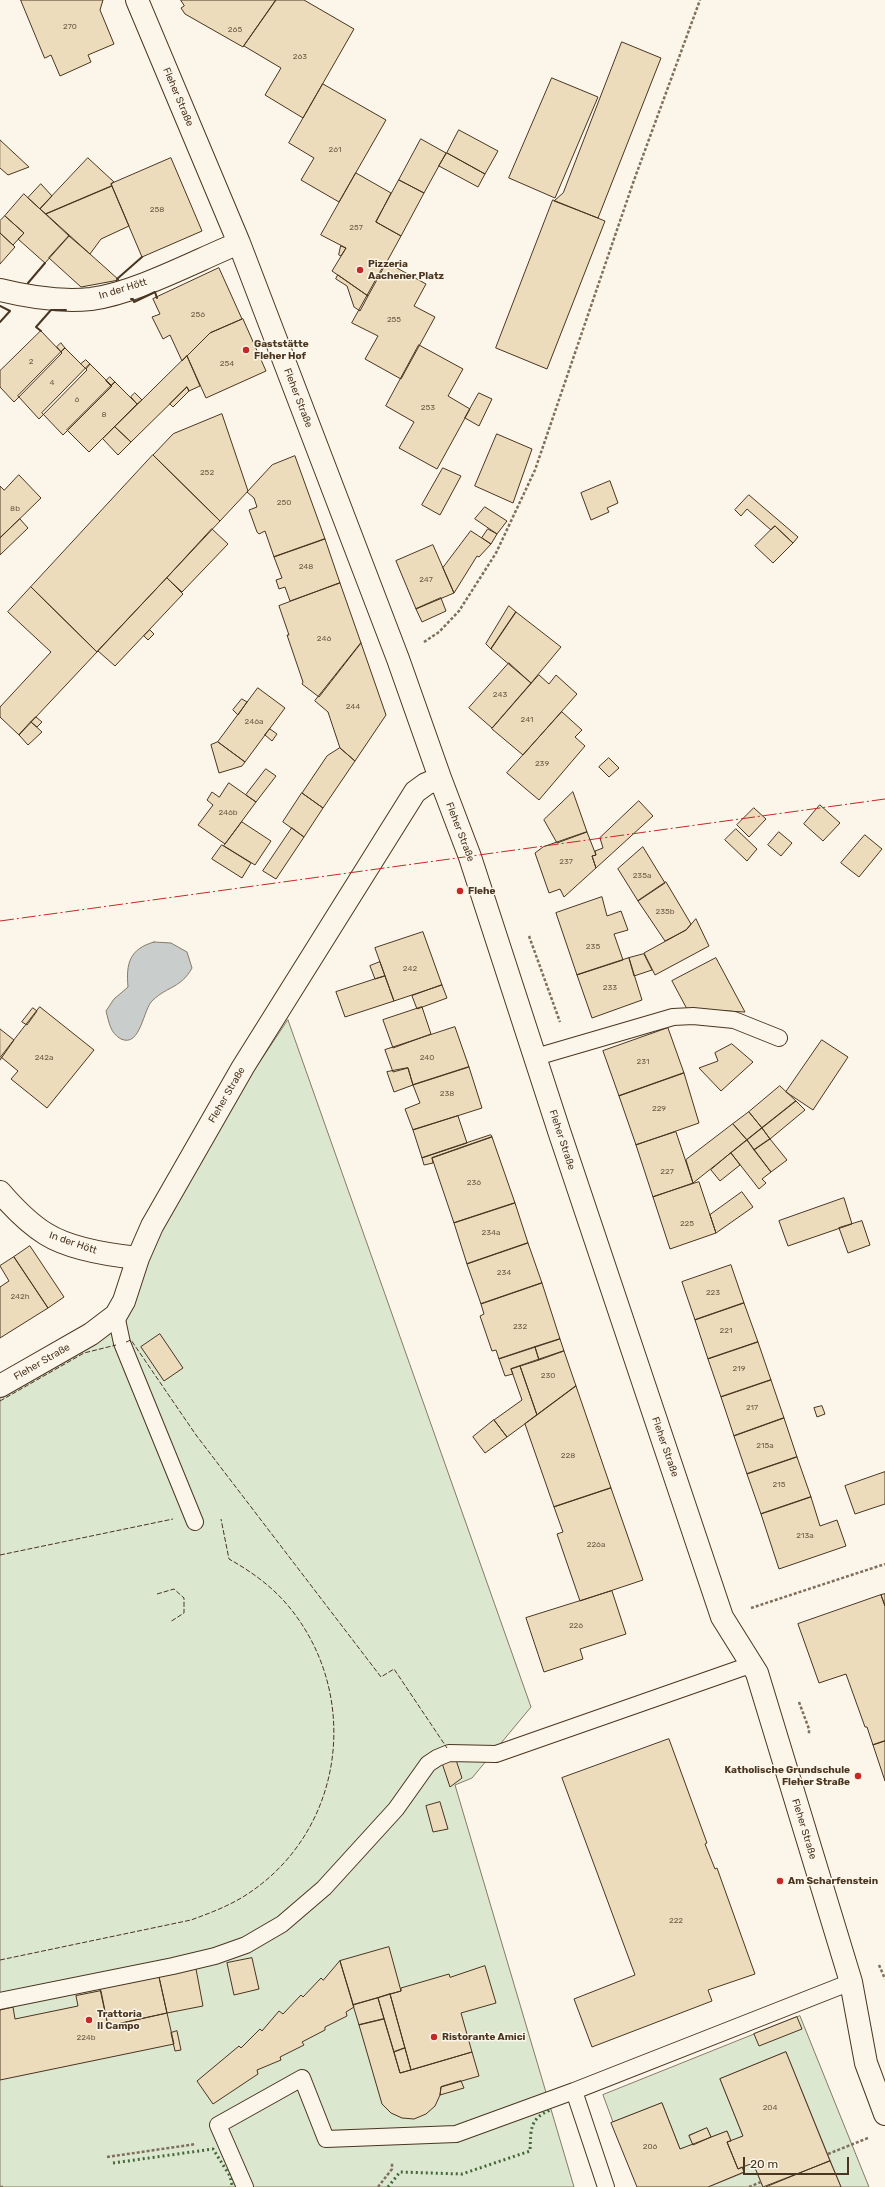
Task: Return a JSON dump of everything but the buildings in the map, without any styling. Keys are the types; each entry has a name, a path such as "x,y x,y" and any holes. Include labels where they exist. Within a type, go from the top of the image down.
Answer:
{"street":[{"name":"Fleher Straße","path":"137,0 239,243 398,659 440,778 480,883 559,1131 722,1617 753,1664 851,1982 866,2064 885,2114"},
{"name":"In der Hött","path":"0,290 21,295 65,299 91,298 140,285 239,243"},
{"name":"Fleher Straße","path":"0,1386 91,1334 116,1315 124,1301 138,1258 152,1226 243,1067 415,792 426,784 440,778"},
{"name":"In der Hött","path":"0,1192 14,1209 46,1234 106,1255 138,1258"}],"lane":[{"path":"536,1057 673,1017 693,1016 734,1020 779,1038"},
{"path":"116,1315 122,1343 195,1522"},
{"path":"0,2001 173,1966 215,1956 246,1944 282,1924 324,1888 396,1809 428,1764 437,1758 449,1753 496,1754 753,1664"},
{"path":"245,2187 218,2125 302,2078 326,2139 456,2134 574,2091 851,1982"},
{"path":"574,2091 606,2187"}],"path":[{"path":"398,659 439,632 459,611 496,553 535,470 633,183 700,0"},
{"path":"527,929 568,1048"},
{"path":"722,1617 885,1564"},
{"path":"750,1600 755,1613"},
{"path":"797,1695 809,1729 808,1741"},
{"path":"876,1958 885,1979"},
{"path":"828,2154 871,2137"},
{"path":"107,2158 224,2140"},
{"path":"749,2187 761,2182"},
{"path":"0,2187 5,2187"}],"green space":[{"path":"288,1020 531,1707 472,1778 455,1785 574,2187 0,2187 0,1391 96,1337 145,1234"},
{"path":"800,2016 869,2187 841,2187 786,2052 720,2079 743,2136 731,2141 727,2131 711,2137 707,2128 689,2135 693,2145 680,2149 662,2103 613,2122 603,2095"},
{"path":"753,2163 763,2187 708,2187 743,2173 742,2167"}],"shaded area":[{"path":"154,942 171,943 187,952 192,968 188,975 179,983 153,1000 141,1026 133,1038 128,1040 121,1039 114,1034 106,1011 114,999 128,987 129,964 134,953 146,945"}],"hedge":[{"path":"388,2187 400,2172 462,2174 530,2151 532,2126 538,2117 550,2110"},
{"path":"113,2163 213,2149 230,2176 232,2185"}],"fence":[{"path":"126,1342 131,1340 196,1435 381,1677 394,1669 447,1748"},
{"path":"0,1401 84,1353 116,1345"},
{"path":"0,1555 173,1519"},
{"path":"0,1960 191,1920 212,1912 233,1903 246,1895 279,1868 304,1836 322,1800 332,1761 334,1721 327,1682 313,1643 290,1608 277,1593 262,1580 229,1559 221,1519"},
{"path":"157,1594 174,1589 184,1598 184,1613 170,1622"}],"wall":[{"path":"117,279 142,257"},
{"path":"28,283 45,263"},
{"path":"131,299 133,299 134,302 155,292 157,298"},
{"path":"0,306 10,311 0,322"},
{"path":"41,331 36,327 51,310 66,310"}],"power":[{"path":"0,921 885,799"}],"place":[{"name":"Pizzeria Aachener Platz","path":"360,270"},
{"name":"Gaststätte Fleher Hof","path":"246,350"},
{"name":"Flehe","path":"460,891"},
{"name":"Katholische Grundschule Fleher Straße","path":"858,1776"},
{"name":"Am Scharfenstein","path":"780,1881"},
{"name":"Trattoria Il Campo","path":"89,2020"},
{"name":"Ristorante Amici","path":"434,2037"}]}
